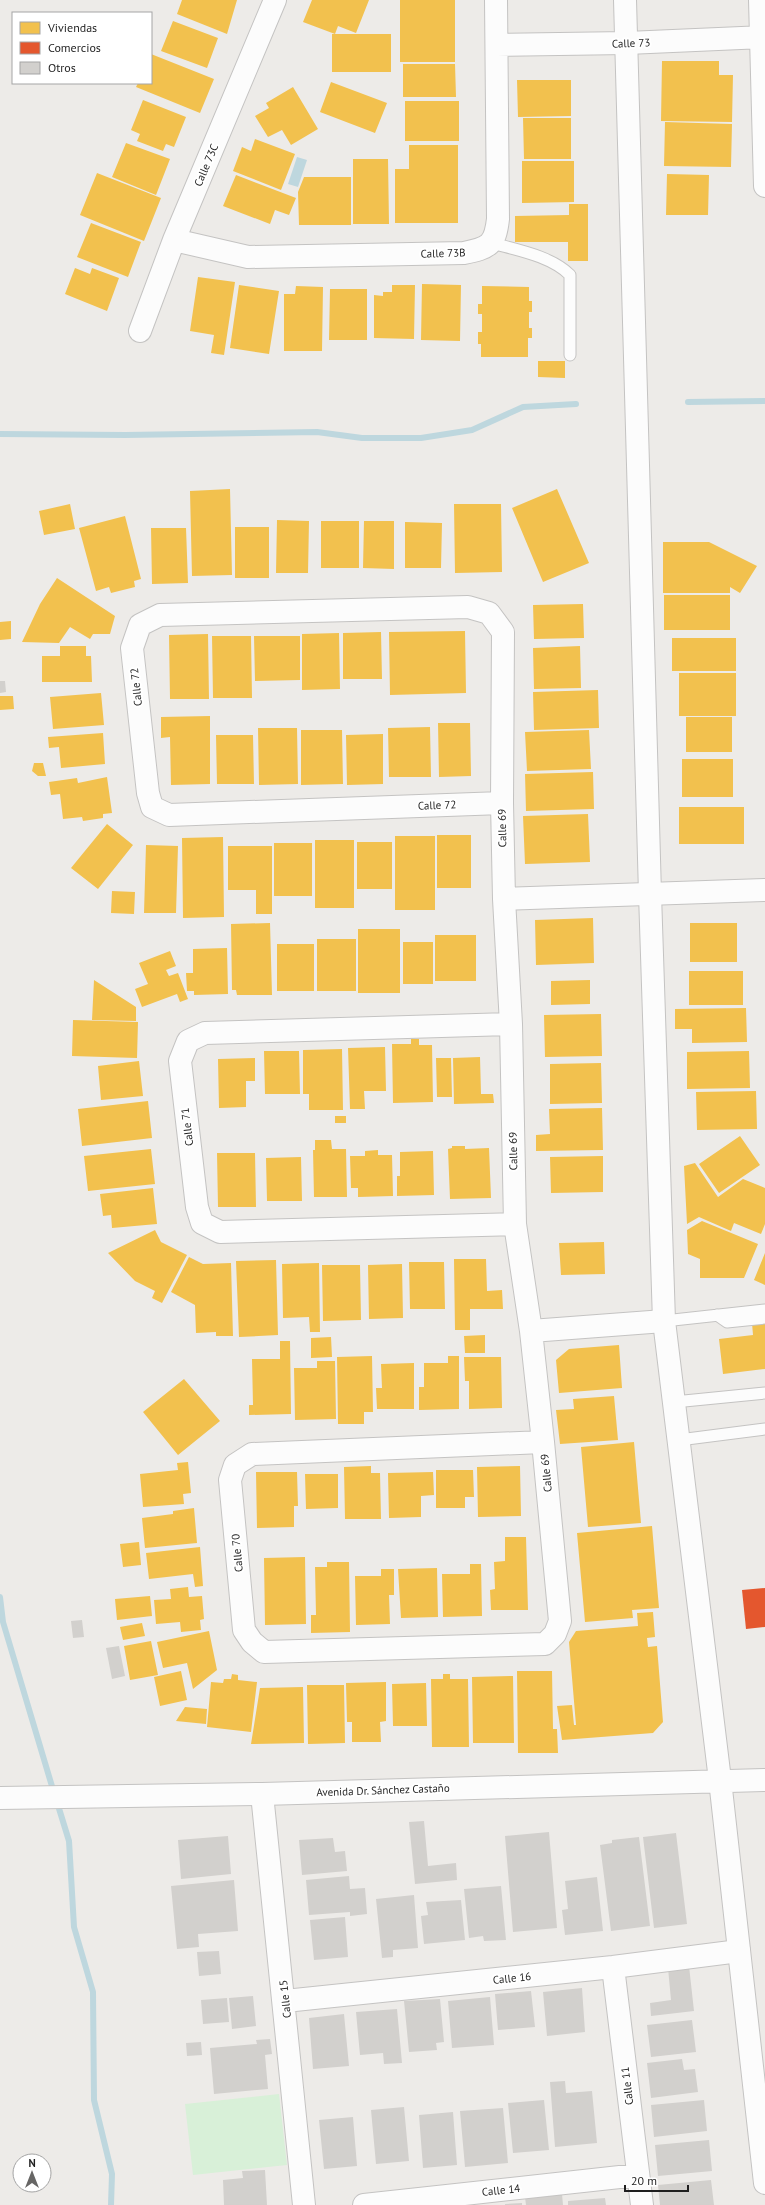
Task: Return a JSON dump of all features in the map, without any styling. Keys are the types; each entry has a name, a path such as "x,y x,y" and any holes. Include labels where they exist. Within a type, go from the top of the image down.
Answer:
{"street":[{"name":"Calle 73C","path":"140,331 174,240 275,0"},
{"path":"492,243 497,231 498,219 498,45 496,0"},
{"path":"625,0 650,894 664,1321 720,1780 765,2183"},
{"path":"760,0 764,37 765,186"},
{"name":"Calle 73","path":"498,45 627,43 764,37"},
{"name":"Calle 73B","path":"174,240 248,257 464,254 480,250 492,243"},
{"name":"Calle 72","path":"502,803 169,815 152,807 148,793 132,648 140,625 160,615 468,607 489,613 503,632 504,665"},
{"name":"Calle 69","path":"504,665 502,803 504,898 511,1024 515,1224 531,1331 543,1442 560,1621 555,1634"},
{"path":"504,898 765,890"},
{"name":"Calle 71","path":"511,1024 205,1033 188,1042 180,1061 197,1207 202,1223 220,1232 515,1224"},
{"path":"531,1331 664,1321"},
{"name":"Calle 70","path":"543,1442 252,1454 235,1465 230,1480 244,1630 252,1642 264,1652 545,1644 555,1634"},
{"name":"Avenida Dr. Sánchez Castaño","path":"0,1798 262,1794 720,1780 765,1780"},
{"name":"Calle 15","path":"262,1794 285,2002 304,2205"},
{"name":"Calle 16","path":"285,2002 613,1967 739,1951"},
{"name":"Calle 11","path":"613,1967 642,2205"},
{"name":"Calle 14","path":"364,2205 638,2175"}],"lane":[{"path":"492,243 562,267 570,275 570,355"},
{"path":"664,1321 765,1310"},
{"path":"717,1315 727,1322 765,1318"},
{"path":"674,1402 765,1393"},
{"path":"679,1440 765,1429"}],"green space":[{"path":"279,2094 287,2165 193,2175 185,2104"}],"water":[{"path":"297,157 307,160 298,187 288,184"}],"building: Viviendas":[{"path":"182,0 237,0 227,34 177,14"},
{"path":"312,0 369,0 356,33 338,26 335,34 303,22"},
{"path":"400,0 455,0 455,62 400,62"},
{"path":"173,21 218,38 207,68 161,51"},
{"path":"332,34 391,34 391,72 332,72"},
{"path":"152,54 214,79 200,113 136,87 138,84 152,84"},
{"path":"662,61 719,61 719,75 733,75 732,122 661,121"},
{"path":"403,64 455,64 456,97 403,97"},
{"path":"517,80 571,80 571,116 518,117"},
{"path":"331,82 387,103 375,133 320,112"},
{"path":"293,87 318,129 291,145 282,130 268,137 255,116 269,108 266,103"},
{"path":"143,100 186,117 174,147 166,144 163,151 137,141 140,134 131,130"},
{"path":"405,101 459,101 459,141 405,141"},
{"path":"523,118 571,118 571,159 524,159"},
{"path":"665,122 732,124 731,167 664,166"},
{"path":"255,139 295,154 281,190 233,171 242,147 251,151"},
{"path":"126,143 170,159 156,195 112,177"},
{"path":"409,145 458,145 458,223 395,223 395,169 409,169"},
{"path":"353,159 388,159 389,224 353,224"},
{"path":"522,161 574,161 574,202 522,203"},
{"path":"97,173 161,198 144,241 80,215"},
{"path":"667,174 709,175 708,215 666,215"},
{"path":"236,175 296,198 289,215 275,210 270,224 223,206"},
{"path":"304,177 351,177 351,225 299,225 298,192"},
{"path":"569,204 588,204 588,261 568,261 568,242 515,242 515,216 569,215"},
{"path":"91,223 141,242 128,277 77,257"},
{"path":"75,268 90,274 92,268 119,278 107,311 65,294"},
{"path":"198,277 235,282 224,355 211,353 214,335 190,331"},
{"path":"422,284 461,285 460,341 421,340"},
{"path":"239,285 279,291 269,354 230,348"},
{"path":"392,285 415,285 414,339 374,338 374,295 383,296 383,292 392,292"},
{"path":"296,286 323,287 322,351 284,351 284,294 295,294"},
{"path":"482,286 529,287 529,301 532,301 532,312 529,312 529,328 532,328 532,338 528,338 528,357 481,357 481,344 478,344 478,332 482,332 482,314 478,314 478,304 482,304"},
{"path":"330,289 367,289 367,340 329,340"},
{"path":"538,361 565,361 565,378 538,377"},
{"path":"230,489 232,575 192,576 190,491"},
{"path":"557,489 589,563 543,582 512,508"},
{"path":"70,504 75,529 44,535 39,511"},
{"path":"454,504 501,504 502,572 455,573"},
{"path":"125,516 141,579 134,581 135,587 111,593 109,587 96,591 79,528"},
{"path":"277,520 309,521 308,573 276,573"},
{"path":"321,521 359,521 359,568 321,568"},
{"path":"364,521 394,521 394,569 363,568"},
{"path":"405,522 442,523 441,568 405,568"},
{"path":"235,527 269,527 269,578 235,578"},
{"path":"151,528 186,528 188,583 152,584"},
{"path":"663,542 709,542 757,566 740,593 730,587 730,593 663,593"},
{"path":"57,578 115,616 110,634 93,634 90,639 70,627 59,643 22,642 40,604"},
{"path":"664,595 730,595 730,630 664,630"},
{"path":"583,604 584,638 534,639 533,605"},
{"path":"11,621 11,639 0,640 0,622"},
{"path":"465,631 466,693 390,695 389,632"},
{"path":"381,632 382,679 343,679 343,633"},
{"path":"339,633 340,689 302,690 302,634"},
{"path":"208,634 209,699 170,699 169,635"},
{"path":"212,636 251,636 252,698 213,698"},
{"path":"254,636 300,636 300,680 255,681"},
{"path":"672,638 736,638 736,671 672,671"},
{"path":"60,646 86,646 86,656 91,656 92,682 42,682 42,656 60,656"},
{"path":"580,646 581,688 534,689 533,648"},
{"path":"679,673 736,673 736,716 679,716"},
{"path":"598,690 599,728 534,730 533,692"},
{"path":"101,693 104,725 53,729 50,697"},
{"path":"0,696 13,696 14,709 0,710"},
{"path":"210,716 210,784 171,785 170,737 161,738 161,717"},
{"path":"686,717 732,717 732,752 686,752"},
{"path":"438,723 470,723 471,776 439,777"},
{"path":"430,727 431,777 389,777 388,728"},
{"path":"258,728 297,728 298,784 259,785"},
{"path":"301,730 342,730 343,784 301,785"},
{"path":"589,730 591,769 527,771 525,732"},
{"path":"103,733 105,764 61,768 59,747 49,748 48,737"},
{"path":"383,734 383,784 347,785 346,735"},
{"path":"216,735 253,735 254,784 217,784"},
{"path":"682,759 733,759 733,797 682,797"},
{"path":"34,763 43,763 46,776 38,776 32,771"},
{"path":"593,772 594,809 526,811 525,774"},
{"path":"107,777 112,813 103,814 103,818 83,821 82,817 63,819 60,794 51,795 49,782 77,778 78,783"},
{"path":"679,807 744,807 744,844 679,844"},
{"path":"588,814 590,862 525,864 523,816"},
{"path":"107,824 133,845 98,889 71,868"},
{"path":"437,835 471,835 471,888 437,888"},
{"path":"395,836 435,836 435,910 395,910"},
{"path":"223,837 224,917 183,918 182,838"},
{"path":"315,840 354,840 354,908 315,908"},
{"path":"357,842 392,842 392,889 357,889"},
{"path":"274,843 312,843 312,896 274,896"},
{"path":"146,845 178,846 176,913 144,913"},
{"path":"228,846 272,846 272,914 256,914 256,890 228,890"},
{"path":"112,891 135,892 134,914 111,913"},
{"path":"593,918 594,963 536,965 535,920"},
{"path":"270,923 272,995 237,995 236,990 232,990 231,924"},
{"path":"690,923 737,923 737,962 690,962"},
{"path":"358,929 400,929 400,993 358,993"},
{"path":"435,935 476,935 476,981 435,981"},
{"path":"317,939 356,939 356,991 317,991"},
{"path":"403,942 433,942 433,984 403,984"},
{"path":"277,944 314,944 314,991 277,991"},
{"path":"227,948 228,994 194,995 194,991 187,991 186,973 193,973 193,949"},
{"path":"170,951 176,966 166,970 169,976 178,973 188,999 180,1002 177,994 142,1007 135,989 148,984 139,963"},
{"path":"689,971 743,971 743,1005 689,1005"},
{"path":"94,980 136,1007 136,1021 92,1020"},
{"path":"590,980 590,1004 551,1005 551,981"},
{"path":"746,1008 747,1042 692,1043 692,1029 675,1029 675,1009"},
{"path":"601,1014 602,1056 545,1057 544,1015"},
{"path":"73,1020 138,1022 137,1058 72,1056"},
{"path":"411,1039 419,1039 419,1045 432,1045 433,1102 393,1103 392,1044 411,1044"},
{"path":"385,1047 386,1091 364,1091 365,1109 350,1109 348,1048"},
{"path":"342,1049 343,1110 309,1110 309,1094 303,1094 303,1050"},
{"path":"264,1051 299,1051 300,1094 265,1094"},
{"path":"749,1051 750,1088 687,1089 687,1052"},
{"path":"480,1057 481,1094 493,1094 494,1103 454,1104 453,1058"},
{"path":"255,1058 255,1081 246,1081 246,1107 219,1108 218,1059"},
{"path":"436,1058 451,1058 452,1097 437,1097"},
{"path":"139,1061 143,1096 101,1100 98,1066"},
{"path":"601,1063 602,1103 550,1104 550,1064"},
{"path":"756,1091 757,1129 697,1130 696,1092"},
{"path":"148,1101 152,1138 82,1146 78,1109"},
{"path":"602,1108 603,1150 536,1151 536,1135 550,1134 549,1109"},
{"path":"335,1116 346,1116 346,1123 335,1123"},
{"path":"740,1136 760,1165 719,1193 699,1164"},
{"path":"315,1140 331,1140 332,1149 346,1149 347,1197 314,1197 313,1150 315,1150"},
{"path":"452,1146 465,1146 465,1149 489,1148 491,1198 450,1199 448,1149 452,1148"},
{"path":"151,1149 155,1184 88,1191 84,1156"},
{"path":"378,1150 378,1155 392,1155 393,1196 358,1197 358,1188 351,1188 350,1156 365,1156 365,1151"},
{"path":"433,1151 434,1195 397,1196 397,1176 400,1176 400,1152"},
{"path":"217,1153 255,1153 256,1207 218,1207"},
{"path":"603,1156 603,1192 551,1193 550,1157"},
{"path":"301,1157 302,1201 267,1201 266,1158"},
{"path":"695,1163 718,1197 743,1179 765,1188 765,1224 761,1234 734,1223 731,1231 699,1217 687,1224 684,1166"},
{"path":"153,1188 157,1224 112,1228 111,1215 103,1216 100,1194"},
{"path":"702,1221 758,1244 744,1278 700,1278 700,1259 688,1254 687,1230"},
{"path":"155,1230 161,1242 187,1255 162,1303 152,1298 155,1291 135,1281 108,1253"},
{"path":"604,1242 605,1274 561,1275 559,1243"},
{"path":"765,1253 765,1285 754,1280"},
{"path":"189,1257 203,1264 231,1263 233,1336 216,1336 216,1332 196,1333 195,1305 171,1292"},
{"path":"454,1259 486,1259 487,1291 502,1290 503,1309 470,1309 470,1330 455,1330"},
{"path":"276,1260 278,1335 239,1337 236,1261"},
{"path":"409,1262 444,1262 445,1309 410,1309"},
{"path":"319,1263 320,1332 310,1332 309,1317 283,1318 282,1264"},
{"path":"402,1264 403,1318 369,1319 368,1265"},
{"path":"322,1265 360,1265 361,1320 323,1321"},
{"path":"765,1322 765,1369 723,1374 719,1339 753,1335 752,1323"},
{"path":"485,1335 485,1353 465,1353 464,1336"},
{"path":"331,1337 332,1357 311,1358 311,1338"},
{"path":"280,1341 290,1341 291,1414 249,1415 249,1405 253,1405 252,1359 280,1359"},
{"path":"619,1345 622,1388 559,1393 556,1360 569,1349"},
{"path":"372,1356 373,1412 364,1412 364,1424 338,1424 337,1357"},
{"path":"448,1356 459,1356 459,1409 419,1410 419,1387 424,1387 424,1363 448,1363"},
{"path":"464,1357 501,1357 502,1408 469,1409 469,1381 465,1381"},
{"path":"317,1361 335,1361 336,1419 295,1420 294,1368 317,1368"},
{"path":"414,1363 414,1409 377,1409 376,1388 382,1388 381,1364"},
{"path":"184,1379 220,1421 178,1455 143,1412"},
{"path":"614,1396 618,1440 560,1444 556,1410 574,1409 573,1399"},
{"path":"634,1442 641,1523 588,1527 581,1447"},
{"path":"188,1462 191,1493 183,1494 184,1504 143,1507 140,1474 178,1470 177,1463"},
{"path":"371,1466 371,1473 380,1473 381,1519 345,1519 344,1467"},
{"path":"520,1466 521,1516 478,1517 477,1467"},
{"path":"436,1470 473,1470 474,1497 465,1497 465,1508 436,1508"},
{"path":"256,1472 297,1472 298,1506 294,1506 294,1527 257,1528"},
{"path":"433,1472 434,1495 421,1496 421,1517 389,1518 388,1473"},
{"path":"305,1474 338,1474 338,1508 306,1509"},
{"path":"194,1508 197,1543 145,1548 142,1518 173,1514 173,1511"},
{"path":"652,1526 659,1608 632,1610 633,1618 585,1622 577,1533"},
{"path":"505,1537 526,1537 528,1610 491,1610 490,1590 495,1589 494,1562 505,1561"},
{"path":"139,1542 141,1565 123,1567 120,1544"},
{"path":"200,1547 203,1586 195,1587 193,1574 149,1579 146,1553"},
{"path":"305,1557 306,1624 265,1625 264,1558"},
{"path":"327,1562 349,1562 350,1632 311,1633 311,1615 316,1615 315,1567 327,1567"},
{"path":"470,1564 481,1564 482,1616 443,1617 442,1574 470,1574"},
{"path":"437,1568 438,1617 401,1618 398,1569"},
{"path":"381,1569 394,1569 394,1595 389,1595 390,1624 356,1625 355,1576 381,1576"},
{"path":"188,1587 189,1597 202,1596 204,1619 200,1620 201,1630 181,1632 180,1622 156,1624 154,1600 171,1599 170,1589"},
{"path":"150,1596 152,1616 117,1620 115,1599"},
{"path":"653,1612 655,1637 647,1638 648,1647 657,1646 663,1722 653,1733 562,1740 557,1706 572,1705 574,1725 576,1725 569,1642 576,1631 638,1626 637,1613"},
{"path":"142,1623 145,1636 123,1640 120,1627"},
{"path":"209,1631 217,1670 193,1689 187,1663 163,1668 157,1642"},
{"path":"151,1641 158,1675 130,1680 124,1646"},
{"path":"181,1671 187,1700 160,1706 154,1677"},
{"path":"517,1671 552,1671 553,1729 557,1729 558,1753 518,1753"},
{"path":"232,1674 238,1675 238,1680 257,1682 251,1732 207,1727 211,1682 223,1683 224,1679 231,1679"},
{"path":"443,1674 450,1674 450,1679 468,1679 469,1747 432,1747 431,1679 443,1679"},
{"path":"513,1676 514,1743 473,1743 472,1677"},
{"path":"386,1682 386,1721 380,1722 381,1742 352,1742 352,1722 347,1722 346,1683"},
{"path":"426,1683 427,1726 393,1726 392,1684"},
{"path":"307,1685 344,1685 345,1743 308,1744"},
{"path":"303,1687 304,1743 251,1744 260,1688"},
{"path":"185,1707 207,1709 206,1724 176,1721"}],"building: Comercios":[{"path":"765,1588 765,1627 746,1629 742,1590"}],"building: Otros":[{"path":"0,681 5,681 6,692 0,693"},
{"path":"82,1620 84,1637 73,1638 71,1621"},
{"path":"119,1646 125,1676 112,1679 106,1648"},
{"path":"424,1821 428,1866 456,1863 457,1880 415,1884 409,1822"},
{"path":"549,1832 557,1928 513,1932 505,1836"},
{"path":"676,1833 687,1924 654,1928 643,1837"},
{"path":"228,1836 231,1874 181,1879 178,1840"},
{"path":"639,1837 650,1926 611,1931 600,1845 612,1843 612,1840"},
{"path":"333,1838 335,1852 345,1851 347,1871 302,1875 299,1840"},
{"path":"349,1876 350,1889 365,1888 367,1914 350,1916 350,1912 309,1915 306,1880"},
{"path":"597,1877 603,1931 565,1935 562,1910 568,1909 565,1881"},
{"path":"234,1880 238,1931 198,1934 199,1947 177,1949 171,1886"},
{"path":"501,1886 506,1940 484,1941 483,1936 469,1938 464,1889"},
{"path":"414,1895 418,1948 393,1950 393,1957 382,1958 376,1899"},
{"path":"461,1900 465,1940 424,1944 421,1916 428,1915 426,1902"},
{"path":"345,1917 348,1957 314,1960 310,1920"},
{"path":"219,1951 221,1974 199,1976 197,1952"},
{"path":"689,1966 694,2011 651,2016 650,2003 671,2000 668,1968"},
{"path":"582,1988 585,2032 547,2036 543,1992"},
{"path":"531,1991 535,2027 498,2030 495,1994"},
{"path":"253,1996 256,2026 232,2029 229,1998"},
{"path":"490,1997 494,2045 452,2048 448,2001"},
{"path":"227,1998 229,2022 203,2024 201,2000"},
{"path":"440,1999 444,2042 436,2043 437,2050 409,2052 404,2001"},
{"path":"397,2009 402,2063 384,2064 383,2053 360,2055 356,2012"},
{"path":"344,2014 349,2066 313,2069 309,2018"},
{"path":"692,2020 696,2052 651,2057 647,2025"},
{"path":"270,2039 272,2054 265,2055 268,2089 214,2094 210,2048 257,2044 256,2040"},
{"path":"201,2042 202,2055 187,2056 186,2043"},
{"path":"682,2059 684,2070 695,2069 698,2092 651,2098 647,2063"},
{"path":"565,2081 566,2093 592,2091 597,2143 555,2147 550,2082"},
{"path":"544,2100 549,2150 513,2153 508,2103"},
{"path":"704,2100 707,2131 654,2137 651,2105"},
{"path":"404,2107 409,2161 376,2164 371,2110"},
{"path":"503,2108 508,2163 465,2167 460,2111"},
{"path":"453,2112 457,2165 423,2168 419,2115"},
{"path":"353,2117 357,2166 324,2169 319,2120"},
{"path":"709,2140 712,2171 658,2176 655,2145"},
{"path":"265,2170 267,2205 224,2205 223,2180 243,2178 242,2171"},
{"path":"711,2180 714,2205 660,2205 658,2185"},
{"path":"562,2194 563,2205 526,2205 525,2197"},
{"path":"605,2198 606,2205 568,2205 568,2201"},
{"path":"522,2203 522,2205 505,2205 505,2204"}],"waterway":[{"path":"688,402 765,401"},
{"path":"0,434 125,435 317,432 362,438 421,438 472,430 523,407 576,404"},
{"path":"0,1597 3,1622 54,1793"},
{"path":"57,1802 69,1841 74,1927 93,1992 94,2100 112,2174 111,2205"}]}
